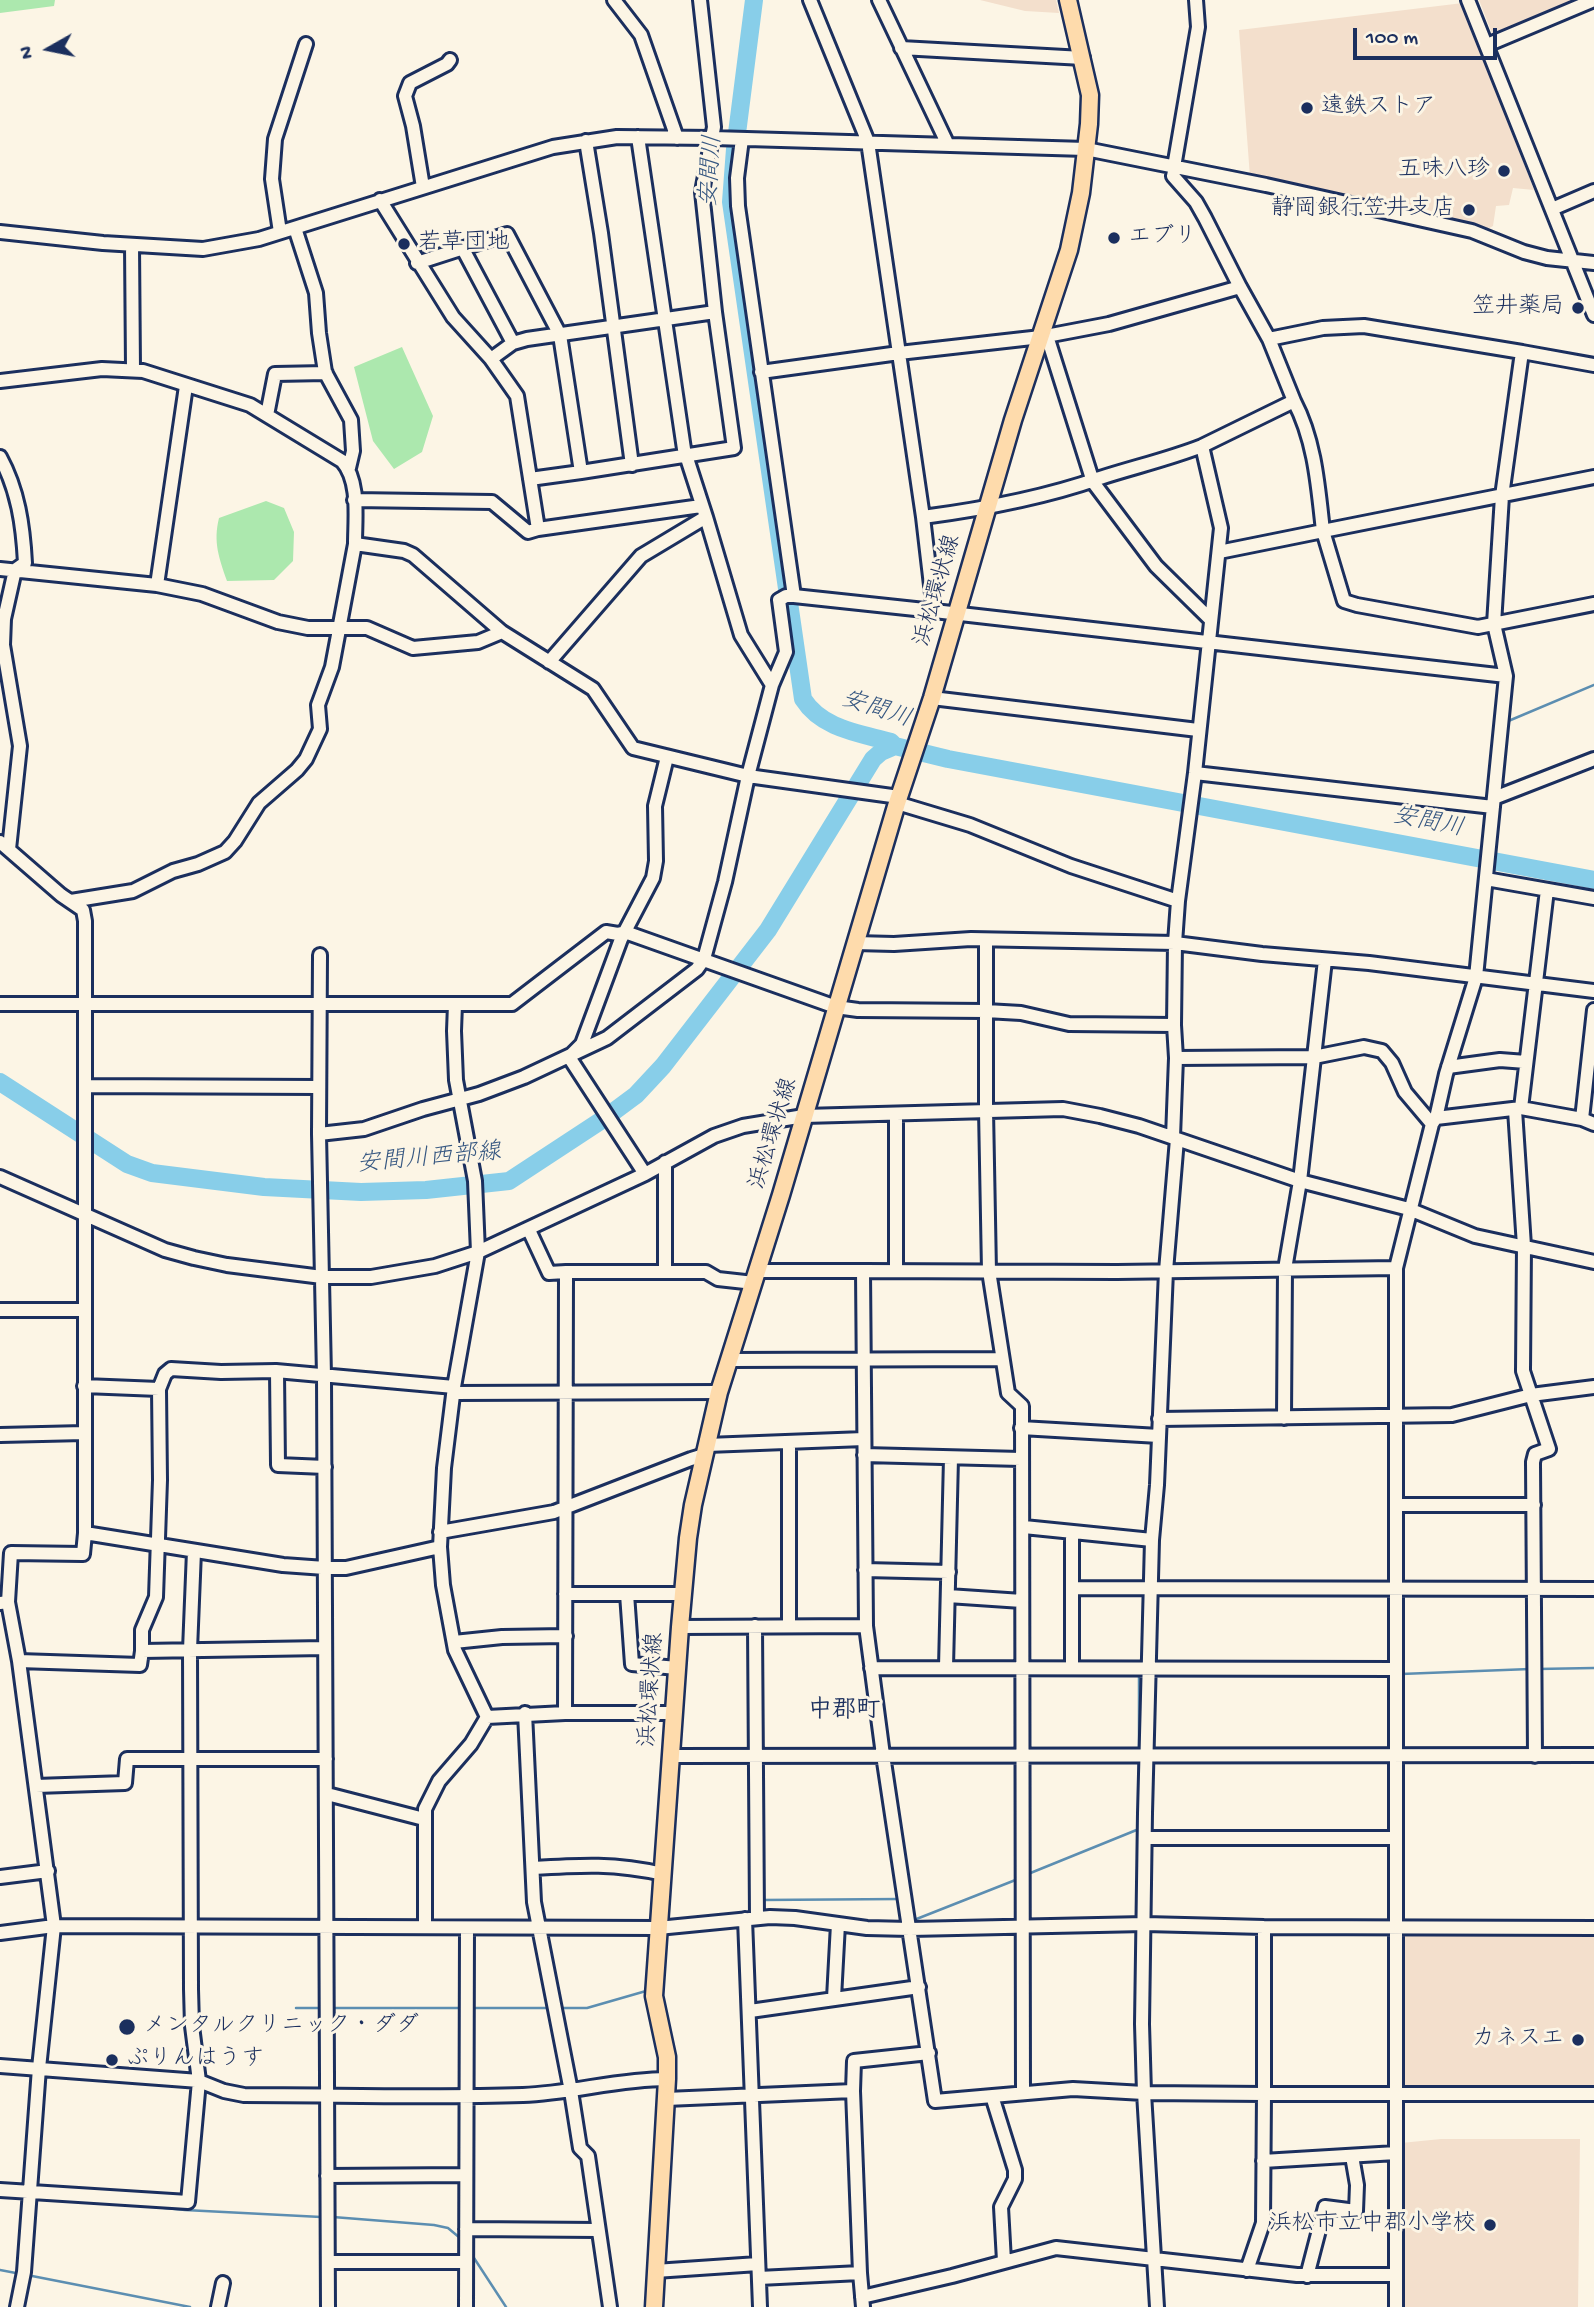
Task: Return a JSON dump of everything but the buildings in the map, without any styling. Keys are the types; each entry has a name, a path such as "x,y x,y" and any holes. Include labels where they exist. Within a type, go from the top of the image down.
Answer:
{"main road":[{"name":"浜松環状線","path":"654,2307 667,2057 654,2000 673,1713 688,1538 719,1392 756,1277 898,800 932,698 987,509 1069,250 1081,193 1090,95 1068,0"}],"street":[{"path":"530,479 734,448 702,192 713,138 701,0"},
{"path":"810,0 868,142 923,517 934,611"},
{"path":"879,0 948,145"},
{"path":"1196,0 1198,27 1173,176 1201,210 1269,339 1306,424 1314,459 1323,531 1344,601 1478,627 1594,604"},
{"path":"1468,0 1594,315"},
{"path":"1486,45 1594,0"},
{"path":"617,1 641,35 677,138"},
{"path":"280,232 272,179 275,139 306,44"},
{"path":"901,48 1083,58"},
{"path":"423,187 405,96 410,83 450,60"},
{"path":"638,137 686,456 741,635 772,685"},
{"path":"0,232 203,249 236,244 295,228 544,149 586,141 638,137 713,138 1086,149 1472,231 1524,252 1594,263"},
{"path":"739,139 738,206 790,596"},
{"path":"586,141 632,464"},
{"path":"1552,209 1594,191"},
{"path":"380,200 453,317 491,359 517,396 538,529"},
{"path":"295,228 316,293 326,373 351,420 353,451 349,468"},
{"path":"417,263 507,234 560,335 581,472"},
{"path":"132,244 133,369"},
{"path":"463,249 513,343"},
{"path":"761,372 1043,337 1109,324 1240,287"},
{"path":"491,359 513,343 716,312"},
{"path":"1269,339 1324,328 1364,326 1594,365"},
{"path":"1043,337 1093,482 1156,566 1210,620"},
{"path":"1396,2307 1396,1268 1409,1209 1448,1067 1476,977 1506,676 1494,624 1502,496 1522,352"},
{"path":"0,381 102,369 133,369 250,405 342,461 349,468 352,478 355,544 329,678 318,705 318,737 297,770 259,803 225,852 173,871 133,891 70,901"},
{"path":"267,415 275,374 326,373"},
{"path":"157,585 186,386"},
{"path":"923,517 987,509 1093,482 1172,458 1294,401"},
{"path":"1157,2307 1142,2024 1148,1667 1152,1540 1175,1138 1175,943 1221,528 1202,446"},
{"path":"0,457 13,485 20,515 25,563 15,570 4,619 3,634 20,746 4,845 83,910 85,921 83,1554 10,1553 4,1602 19,1661 54,1926 38,2068 23,2275 17,2307"},
{"path":"1219,552 1594,477"},
{"path":"354,500 492,502 528,532 704,511"},
{"path":"549,662 641,556 704,511"},
{"path":"355,544 404,551 412,555 502,632 593,689 632,748 748,776 898,800 970,825 1072,866 1178,901"},
{"path":"0,569 157,585 202,594 278,622 308,628 367,628 413,648 478,642 502,632"},
{"path":"318,1134 363,1129 423,1108 460,1100 502,1086 569,1057 607,1038 697,969 704,959 725,882 748,776 772,685 786,652 779,600 790,596 934,611 1506,676"},
{"path":"932,698 1198,730"},
{"path":"569,1057 582,1044 625,932 653,878 656,861 655,806 667,757"},
{"path":"1195,773 1493,802 1594,759"},
{"path":"1486,879 1594,898"},
{"path":"1535,1756 1533,1462 1535,1454 1549,1448 1523,1371 1524,1246 1518,1109 1547,890"},
{"path":"0,1004 512,1004 606,932 625,932 836,1007 858,1010 1021,1013 1069,1024 1174,1025"},
{"path":"986,940 989,1271 1008,1393 1022,1406 1023,2092"},
{"path":"855,943 986,940 1175,943 1594,991"},
{"path":"320,955 318,1134 325,1467 328,2307"},
{"path":"1284,1418 1285,1269 1300,1181 1325,960"},
{"path":"455,1004 454,1056 475,1181 478,1252 454,1390 444,1468 440,1547 443,1585 454,1642 464,1671 486,1717"},
{"path":"1434,1121 1518,1109 1588,1122 1594,1010"},
{"path":"1176,1058 1314,1056 1364,1048 1382,1051 1392,1063 1405,1092 1434,1121"},
{"path":"569,1057 645,1174"},
{"path":"1448,1067 1500,1060 1526,1062"},
{"path":"85,1086 319,1087"},
{"path":"0,1177 165,1250 228,1265 336,1279 398,1274 478,1252 645,1174 714,1136 743,1126 804,1116 1063,1110 1100,1116 1175,1138 1300,1181 1409,1209 1475,1236 1594,1262"},
{"path":"896,1114 896,1270"},
{"path":"665,1162 665,1271"},
{"path":"528,1230 549,1273 706,1272 718,1279 896,1270 1396,1268"},
{"path":"863,1271 866,1626 935,2101 1073,2090 1264,2094 1594,2094"},
{"path":"565,1713 566,1272"},
{"path":"0,1310 84,1310"},
{"path":"730,1360 1002,1359"},
{"path":"19,1661 140,1665 142,1630 156,1597 160,1480 159,1389 165,1374 171,1369 277,1372 454,1390 719,1392"},
{"path":"277,1372 278,1465 325,1467"},
{"path":"85,1386 159,1389"},
{"path":"1159,1419 1452,1415 1531,1395 1594,1387"},
{"path":"1021,1428 1160,1436"},
{"path":"0,1435 84,1433"},
{"path":"440,1532 554,1512 691,1459 706,1450 789,1442 864,1439"},
{"path":"789,1442 789,1626"},
{"path":"864,1455 1021,1458"},
{"path":"946,1667 951,1458"},
{"path":"1397,1505 1534,1505"},
{"path":"1024,1527 1072,1534 1152,1540"},
{"path":"85,1533 283,1565 325,1568 346,1568 440,1547"},
{"path":"1072,1534 1072,1667"},
{"path":"0,2190 188,2203 199,2081 192,2026 191,1927 190,1650 194,1551"},
{"path":"865,1570 949,1572"},
{"path":"1072,1588 1594,1589"},
{"path":"565,1594 683,1594"},
{"path":"627,1594 632,1664 677,1668"},
{"path":"948,1596 1022,1601"},
{"path":"755,1626 756,1757 750,2011 760,2307"},
{"path":"680,1627 866,1626"},
{"path":"454,1642 502,1637 566,1636"},
{"path":"142,1651 325,1648"},
{"path":"871,1668 1396,1669"},
{"path":"486,1717 525,1713 673,1713"},
{"path":"525,1713 534,1902 580,2148 587,2157 610,2307"},
{"path":"425,1927 425,1809 439,1781 471,1744 486,1717"},
{"path":"670,1756 1594,1755"},
{"path":"36,1786 125,1783 127,1759 326,1759"},
{"path":"327,1794 424,1819"},
{"path":"1145,1838 1396,1838"},
{"path":"533,1868 600,1864 634,1867 663,1874"},
{"path":"0,1877 48,1871"},
{"path":"0,1933 54,1926 659,1928 751,1918 795,1918 867,1928 910,1929 1145,1924 1594,1928"},
{"path":"834,1998 838,1924"},
{"path":"1247,2270 1263,2223 1264,1927"},
{"path":"466,2307 467,1928"},
{"path":"750,2011 919,1987"},
{"path":"929,2053 853,2061 863,2302 1056,2248 1307,2276 1396,2275"},
{"path":"0,2066 199,2081 224,2091 244,2095 526,2095 667,2079"},
{"path":"666,2099 853,2091"},
{"path":"992,2096 1015,2171 1015,2179 1001,2207 1004,2261"},
{"path":"1263,2161 1396,2153"},
{"path":"1307,2276 1325,2207 1356,2211 1357,2185 1352,2156"},
{"path":"327,2176 466,2175"},
{"path":"466,2230 598,2230"},
{"path":"328,2262 466,2262"},
{"path":"655,2272 758,2264"},
{"path":"759,2278 860,2273"},
{"path":"218,2307 223,2283"}],"shaded area":[{"path":"980,0 1056,0 1059,13 1025,11"},
{"path":"1479,0 1580,0 1493,36"},
{"path":"1463,3 1534,190 1513,188 1509,205 1496,206 1493,226 1484,231 1250,177 1239,30"},
{"path":"1594,1934 1594,2089 1401,2088 1399,1935"},
{"name":"浜松市立中郡小学校","path":"1441,2139 1580,2139 1578,2307 1401,2307 1401,2143"}],"green space":[{"path":"0,0 55,0 54,6 0,13"},
{"path":"402,347 433,416 422,452 394,469 373,441 354,367"},
{"path":"266,501 284,508 294,532 293,561 274,580 227,581 217,542 219,518"}],"waterway":[{"name":"安間川","path":"754,0 731,202 803,699 811,709 820,717 842,728 891,742 895,746 948,759 1594,880"},
{"path":"1506,722 1594,685"},
{"name":"安間川西部線","path":"0,1082 127,1164 152,1173 264,1187 361,1192 426,1190 509,1181 636,1095 663,1066 768,930 873,759 895,746"},
{"path":"1537,1669 1594,1668"},
{"path":"1401,1674 1530,1669"},
{"path":"1139,1674 1139,1750"},
{"path":"1139,1761 1139,1812"},
{"path":"1028,1874 1139,1829 1139,1826"},
{"path":"914,1920 1018,1879"},
{"path":"761,1900 901,1899"},
{"path":"563,2008 587,2008 646,1991"},
{"path":"296,2008 319,2008"},
{"path":"335,2008 458,2008"},
{"path":"475,2008 547,2008"},
{"path":"126,2204 321,2217"},
{"path":"333,2217 434,2225 448,2228 460,2238"},
{"path":"474,2258 506,2307"},
{"path":"0,2270 21,2274"},
{"path":"27,2275 190,2307"}],"place":[{"name":"遠鉄ストア","path":"1307,108"},
{"name":"五味八珍","path":"1504,171"},
{"name":"静岡銀行笠井支店","path":"1469,210"},
{"name":"エブリ","path":"1114,238"},
{"name":"若草団地","path":"404,244"},
{"name":"笠井薬局","path":"1578,308"},
{"name":"メンタルクリニック・ダダ","path":"127,2027"},
{"name":"カネスエ","path":"1578,2040"},
{"name":"ぷりんはうす","path":"112,2060"},
{"name":"浜松市立中郡小学校","path":"1490,2225"}],"district":[{"name":"中郡町","path":"844,1712"}]}
